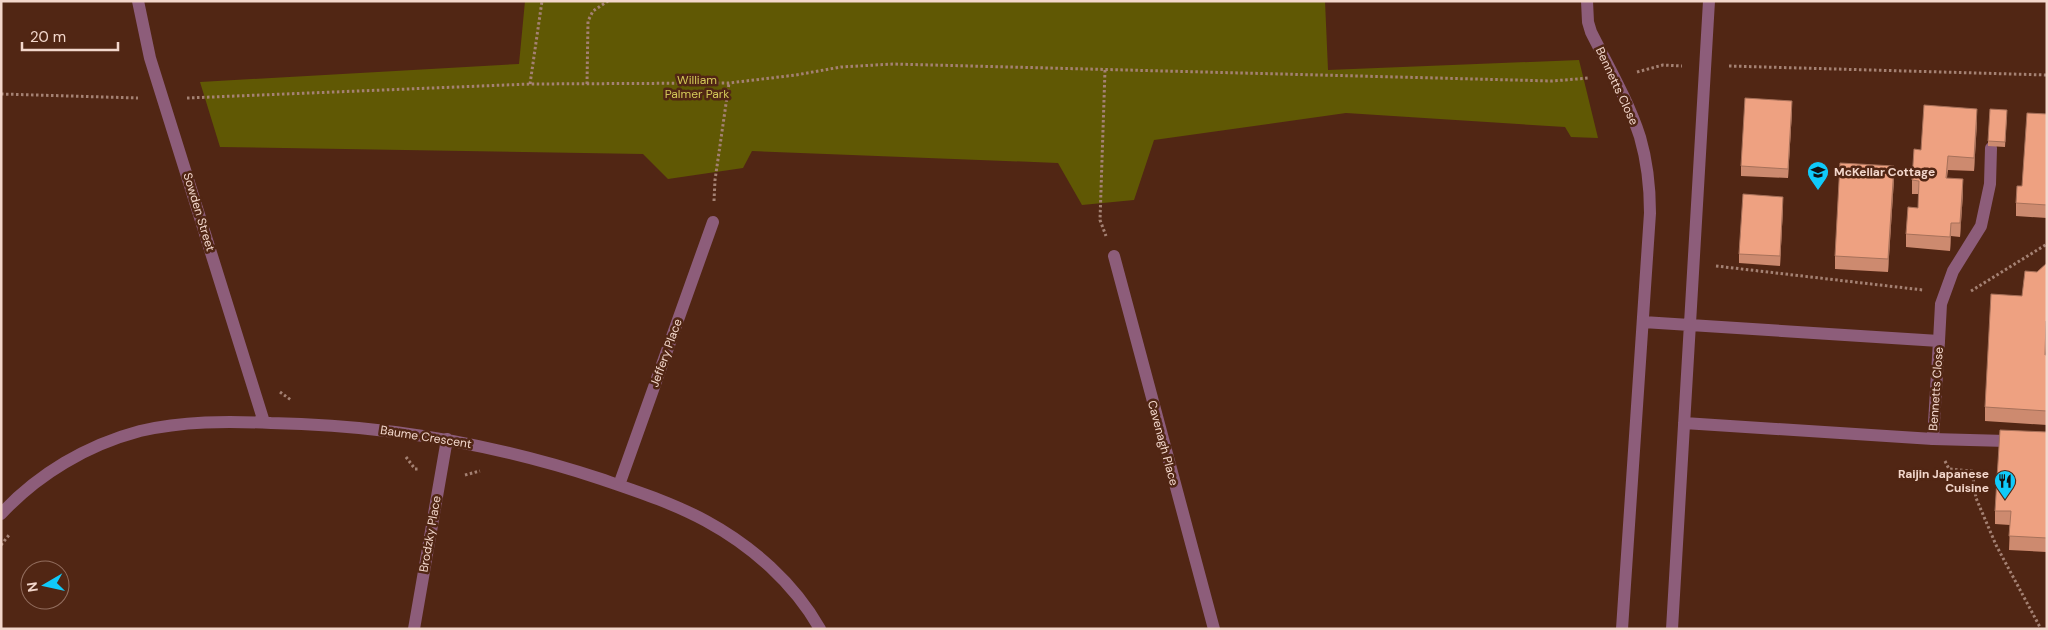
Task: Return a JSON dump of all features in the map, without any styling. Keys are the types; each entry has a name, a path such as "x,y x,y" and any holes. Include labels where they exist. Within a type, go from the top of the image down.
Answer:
{"street":[{"name":"Sowden Street","path":"138,1 150,58 264,422"},
{"name":"Bennetts Close","path":"1587,1 1588,22 1591,32 1632,116 1640,139 1650,188 1650,213 1622,629"},
{"path":"1672,629 1709,1"},
{"path":"1939,341 1941,304 1951,278 1981,226 1990,184 1991,148"},
{"name":"Jeffery Place","path":"619,485 713,222"},
{"name":"Cavenagh Place","path":"1114,256 1214,629"},
{"name":"Bennetts Close","path":"1643,322 1939,341 1933,439 1684,423"},
{"name":"Baume Crescent","path":"1,514 30,486 81,454 110,441 168,425 199,422 264,422 325,424 387,430 447,439 563,466 678,507 732,536 756,554 779,575 799,598 820,629"},
{"name":"Brodzky Place","path":"414,629 447,439"},
{"path":"1933,439 2047,442"}],"path":[{"path":"530,84 542,1"},
{"path":"588,84 588,21 593,11 608,1"},
{"path":"1,94 164,98 530,84 729,82 796,75 841,67 893,64 1552,81 1613,76 1663,65 2047,75"},
{"path":"1105,70 1100,220 1114,256"},
{"path":"713,222 714,180 729,82"},
{"path":"1967,294 2047,244"},
{"path":"1933,439 1949,469 1972,471 1976,498 1996,545 2041,629"},
{"path":"403,455 408,458 415,469 442,471 468,476 483,470"},
{"path":"1,545 12,531"}],"green space":[{"name":"William Palmer Park","path":"525,1 1325,1 1328,70 1579,60 1598,138 1571,137 1565,127 1346,113 1154,140 1134,200 1082,205 1058,163 752,151 743,168 668,179 643,154 220,147 200,82 519,64"}],"building":[{"path":"1745,98 1792,101 1788,169 1741,166"},
{"path":"1924,105 1977,109 1974,158 1948,156 1946,178 1963,179 1960,223 1951,223 1950,237 1906,234 1908,207 1918,208 1919,181 1912,180 1914,149 1921,150"},
{"path":"1990,109 2007,110 2005,142 1988,141"},
{"path":"2027,113 2047,114 2047,205 2016,203 2017,186 2022,186"},
{"path":"1840,163 1894,166 1888,259 1835,256"},
{"path":"1743,194 1783,197 1780,256 1739,254"},
{"path":"2047,263 2045,355 2047,355 2047,411 1985,407 1991,294 2022,296 2025,271 2037,272"},
{"path":"2000,430 2047,432 2047,538 2009,536 2011,511 1995,511"}],"place":[{"name":"McKellar Cottage","path":"1818,191"},
{"name":"Raijin Japanese Cuisine","path":"2005,500"}]}
